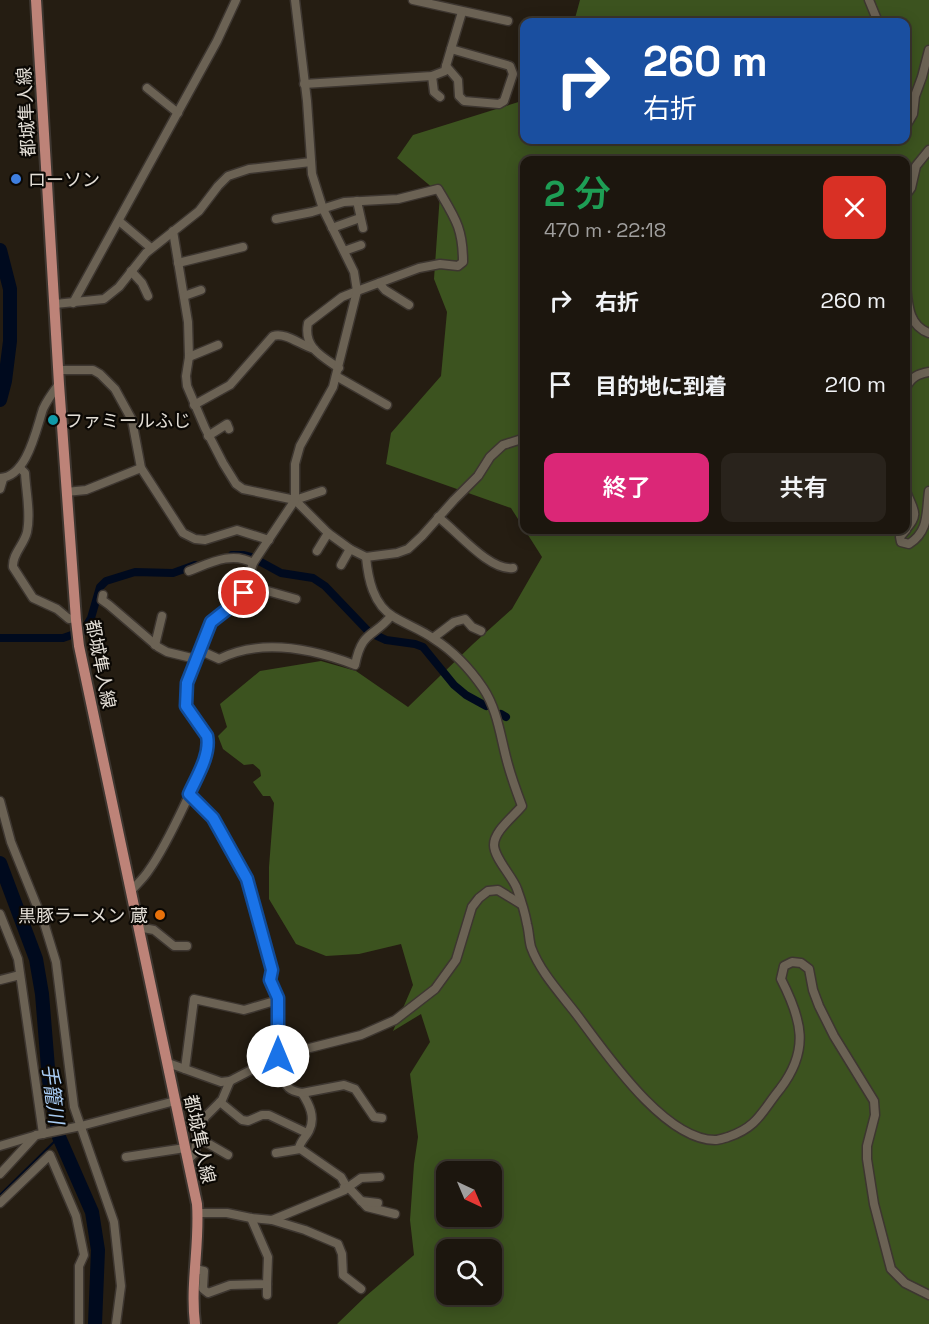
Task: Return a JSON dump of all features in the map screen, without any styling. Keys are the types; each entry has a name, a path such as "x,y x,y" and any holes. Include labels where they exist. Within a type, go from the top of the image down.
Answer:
{"main road":[{"name":"都城隼人線","path":"36,0 66,492 78,640 198,1213 193,1293 195,1324"}],"street":[{"path":"73,303 178,113 236,0"},
{"path":"130,891 158,857 189,794 208,745 207,736 190,714 185,702 187,683 211,622 241,598 253,562 295,500 295,464 300,446 333,387 357,291 354,272 332,228 316,188 311,162 295,0"},
{"path":"412,0 508,21"},
{"path":"869,0 876,18"},
{"path":"304,84 432,76 445,71 462,12"},
{"path":"446,66 458,80 459,96 464,101 499,104 504,101 513,74 510,66 451,49"},
{"path":"910,120 914,114 915,96 929,50"},
{"path":"432,76 434,92 440,97"},
{"path":"147,88 178,113"},
{"path":"910,189 916,166 929,150"},
{"path":"55,304 104,299 118,287 151,248 199,211 228,176 249,169 311,162"},
{"path":"276,219 344,202 398,199 438,189 461,234 463,262 458,266 440,264 419,268 357,291 342,297 308,323 306,333 314,349 337,372 387,405"},
{"path":"357,201 363,228"},
{"path":"332,228 360,218"},
{"path":"119,221 151,248"},
{"path":"173,231 188,322 189,357 186,379 194,405 223,463 239,487 295,500 322,492"},
{"path":"344,251 361,245"},
{"path":"178,263 243,247"},
{"path":"131,271 142,283 148,296"},
{"path":"379,283 385,290 409,305"},
{"path":"184,296 201,290"},
{"path":"910,311 911,318 921,330 929,333"},
{"path":"194,405 230,385 273,336 284,335 314,349"},
{"path":"189,357 218,345"},
{"path":"58,370 91,369 110,383 131,417 141,468 176,524 187,536 205,540 237,530 269,540"},
{"path":"910,381 921,373 929,372"},
{"path":"0,489 1,478 20,468 36,434 45,404 59,384"},
{"path":"208,436 226,424 229,429"},
{"path":"295,500 328,533 350,549 366,556 397,553 408,549 478,476 490,457 503,445 520,440"},
{"path":"20,468 25,473 28,523 25,538 15,556 13,567 36,600 57,609 69,619 76,619"},
{"path":"66,492 86,490 141,468"},
{"path":"902,534 900,537 902,542 909,544 926,530 929,491"},
{"path":"910,501 915,514 910,525"},
{"path":"438,517 494,564 507,569 513,568"},
{"path":"317,551 328,533"},
{"path":"341,565 350,549"},
{"path":"366,556 370,585 391,616 433,638 453,653 490,700 502,735 510,773 522,806 495,835 494,848 517,889 531,946 547,975 596,1041 644,1099 672,1122 699,1138 717,1140 749,1128 789,1077 798,1059 801,1040 788,992 781,979 781,972 784,966 792,962 805,964 809,969 819,1006 834,1036 874,1101 875,1115 867,1146 874,1204 891,1269 905,1283 929,1295"},
{"path":"189,571 232,558 243,558 253,562"},
{"path":"246,585 296,599"},
{"path":"103,595 102,600 105,604 110,605 155,645 167,652 219,658 241,650 294,648 329,655 355,665 359,649 366,637 391,616"},
{"path":"155,645 162,616"},
{"path":"433,638 453,622 465,619 472,627 481,631"},
{"path":"189,794 213,818 247,879 272,970 270,980 278,1000 279,1069 287,1086 302,1093 344,1085 355,1089 374,1117 382,1118"},
{"path":"0,801 11,842 45,926 56,962 74,1107 114,1222 121,1286 116,1324"},
{"path":"168,1063 221,1082 230,1082 278,1056 361,1035 395,1020 435,989 456,960 472,906 479,898 488,891 498,890 521,904"},
{"path":"0,914 16,952 42,1134"},
{"path":"138,927 154,930 174,946 187,946"},
{"path":"0,980 20,975"},
{"path":"186,1069 194,999 244,1010 278,1000"},
{"path":"188,1160 195,1153 196,1137 205,1117 219,1102 230,1082"},
{"path":"300,1149 301,1141 309,1130 312,1117 311,1106 302,1093"},
{"path":"0,1146 175,1101"},
{"path":"219,1102 242,1120 248,1121 262,1115 269,1115 307,1133"},
{"path":"0,1174 42,1134"},
{"path":"196,1137 228,1155"},
{"path":"126,1157 185,1148"},
{"path":"276,1153 300,1149 341,1177 346,1188 367,1207 395,1214"},
{"path":"0,1203 50,1155 76,1216 84,1255 79,1266 79,1324"},
{"path":"272,1220 345,1190 361,1178 380,1177"},
{"path":"360,1201 378,1203"},
{"path":"198,1213 227,1213 272,1220 305,1230 338,1244 342,1254 343,1275 361,1289"},
{"path":"251,1218 268,1257 267,1295"},
{"path":"268,1257 278,1262"},
{"path":"195,1269 204,1271 203,1289 208,1293 230,1285 267,1284"}],"green space":[{"path":"580,0 929,0 929,1324 337,1324 414,1255 410,1220 418,1137 410,1074 430,1042 421,1014 393,1031 413,985 401,944 359,954 326,956 296,944 269,899 274,803 270,796 263,796 253,782 261,776 260,770 253,764 244,765 223,749 218,736 227,727 220,704 260,671 321,661 356,671 408,707 512,609 542,557 527,534 910,534 910,156 520,156 520,522 511,508 386,464 391,433 441,376 447,312 434,279 440,194 397,158 413,135 520,102 520,144 910,144 910,18 575,18"}],"waterway":[{"name":"手籠川","path":"0,250 10,289 10,341 0,400"},
{"path":"232,555 251,557"},
{"path":"259,561 281,573 313,578 325,586 368,631"},
{"path":"0,638 63,638 83,631 91,618 100,587 106,581 135,572 173,573 195,565"},
{"path":"373,634 386,640 423,647 454,685 486,706"},
{"path":"501,714 506,717"},
{"name":"手籠川","path":"0,863 36,959 42,994 49,1080 59,1137 92,1212 98,1250 95,1324"},
{"path":"0,1195 59,1137"}],"place":[{"name":"ローソン","path":"16,179"},
{"name":"ファミールふじ","path":"53,420"},
{"name":"黒豚ラーメン 蔵","path":"160,915"}],"route":[{"path":"244,593 239,600 211,622 187,683 186,706 207,736 208,742 204,759 189,794 213,818 247,879 272,970 270,980 278,998 278,1056"}]}
